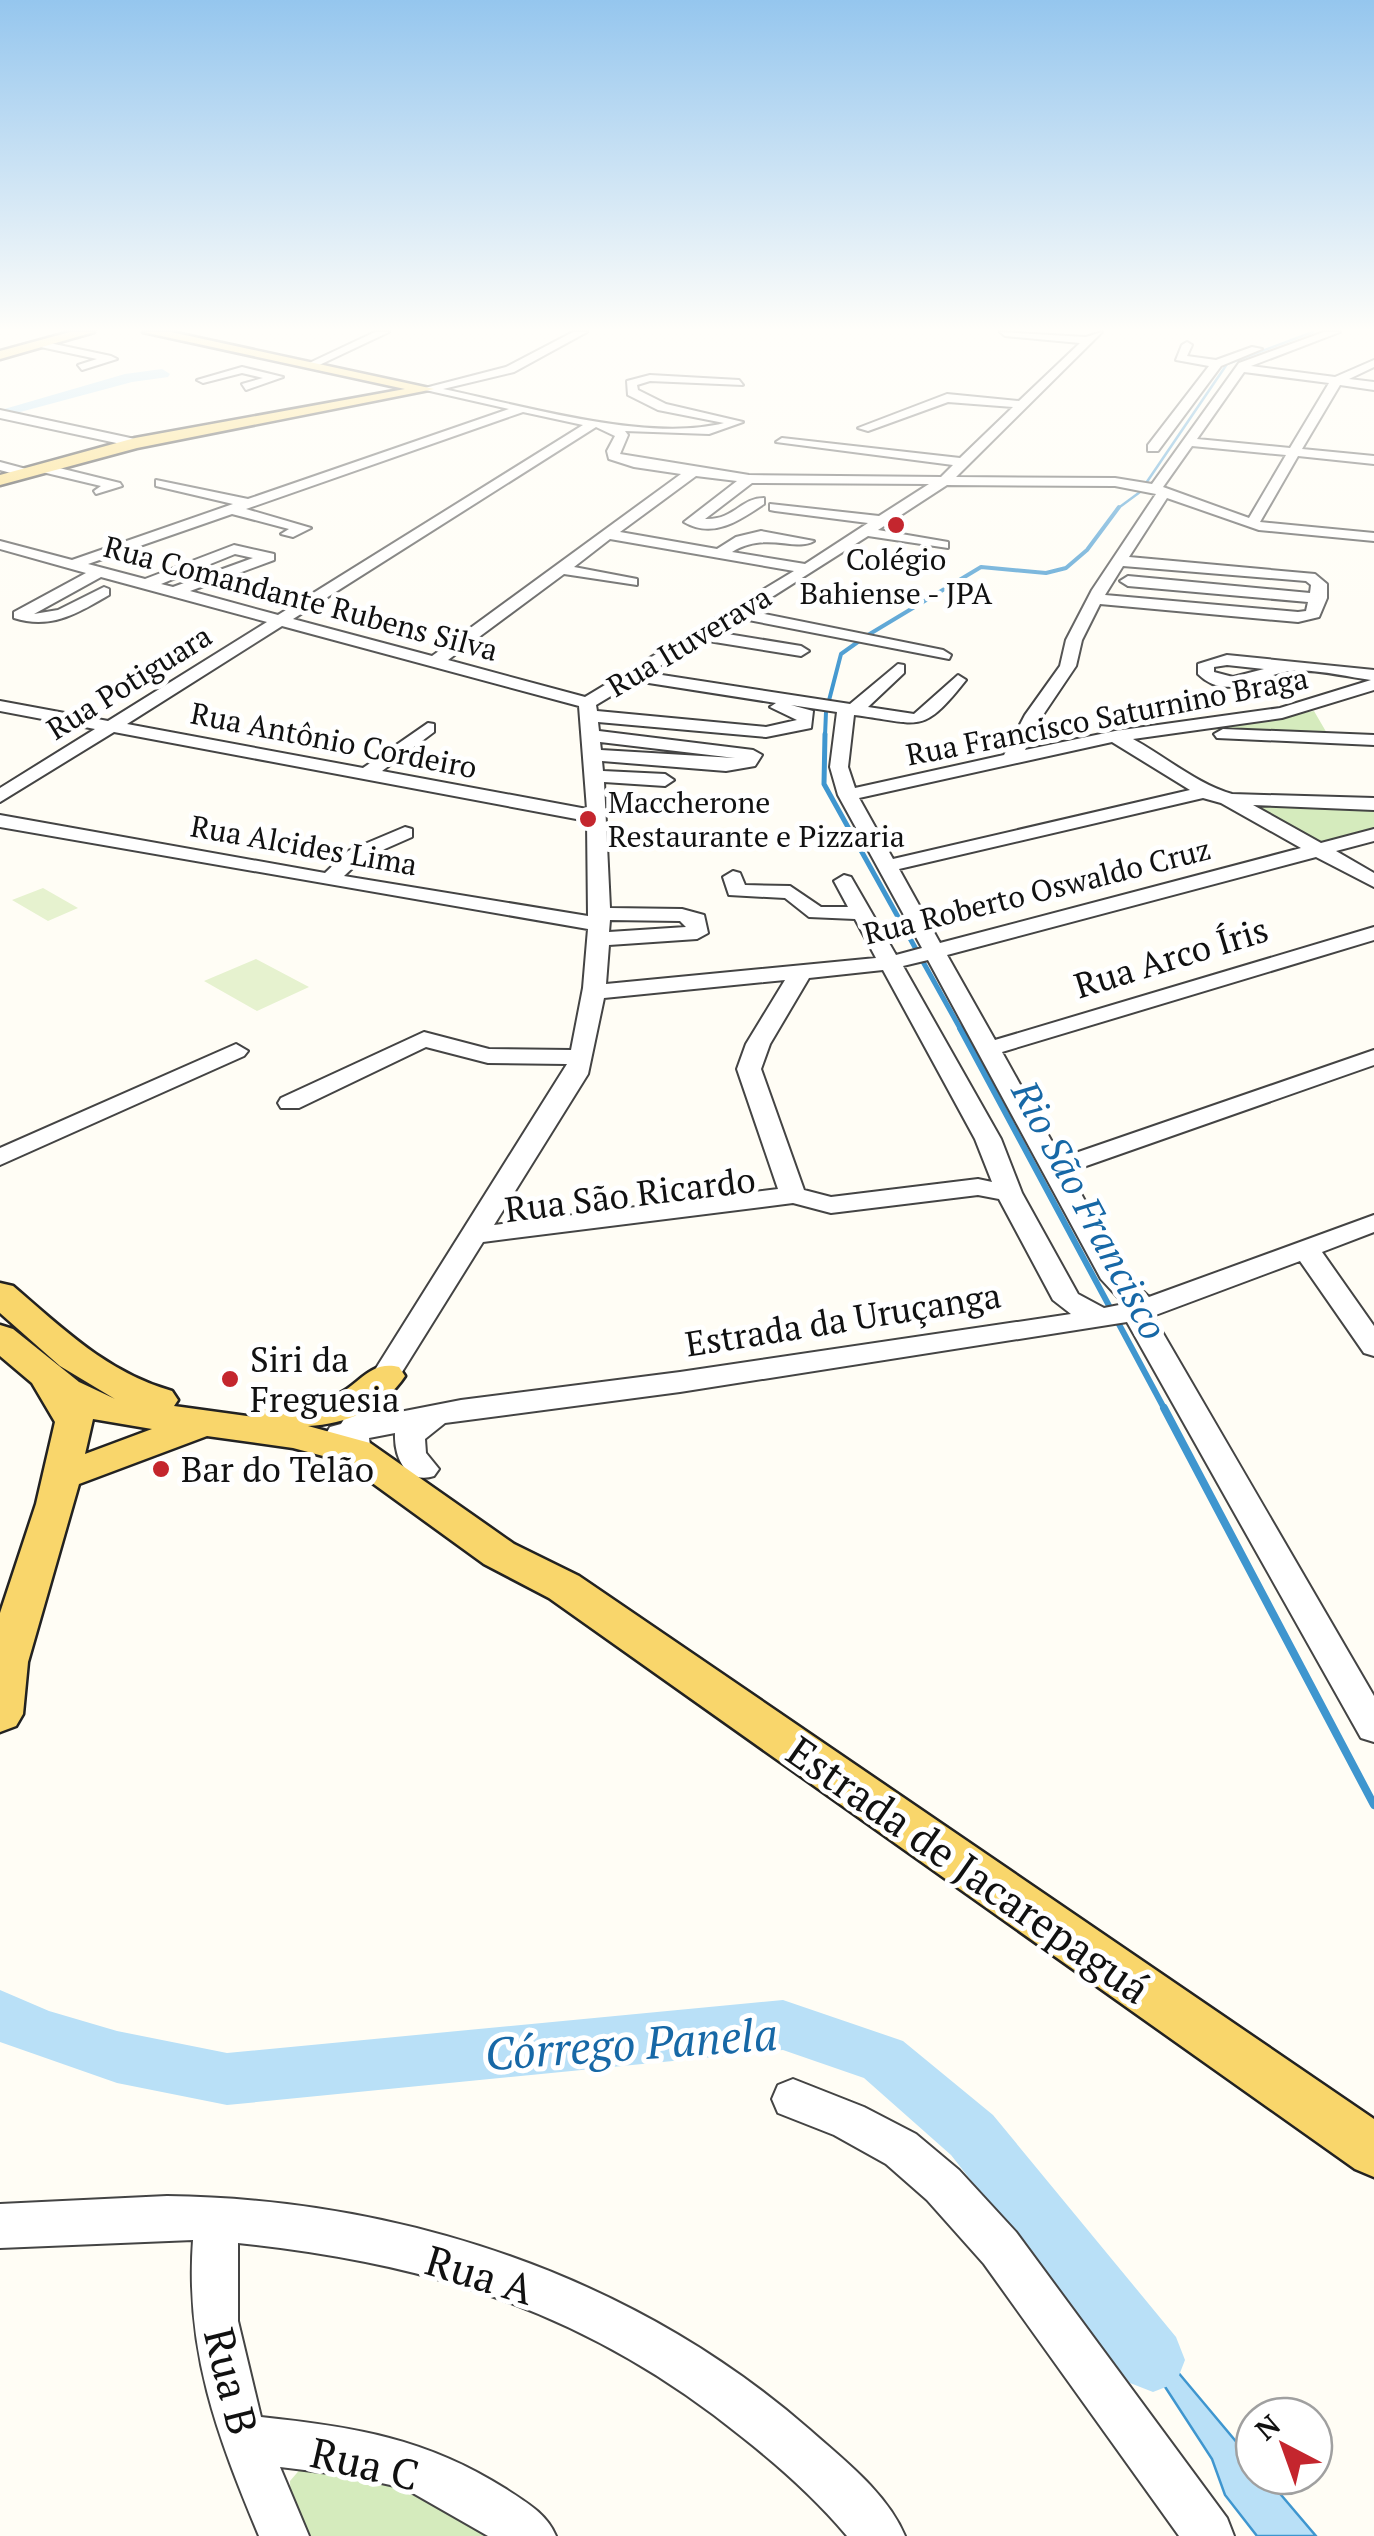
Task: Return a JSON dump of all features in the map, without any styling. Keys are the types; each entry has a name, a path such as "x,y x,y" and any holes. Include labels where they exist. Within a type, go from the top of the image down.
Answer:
{"main road":[{"path":"0,480 111,450"},
{"name":"Estrada de Jacarepaguá","path":"2,1307 48,1378 209,1425 355,1442 499,1554 564,1587 1374,2151"},
{"name":"Estrada de Jacarepaguá","path":"2,1307 100,1393 121,1390 156,1400 250,1411 355,1442 422,1469 520,1540 564,1587"},
{"path":"250,1411 309,1415 335,1411 366,1398 386,1376"},
{"path":"48,1378 72,1412 74,1422 62,1464 69,1488"},
{"path":"0,1714 7,1634 69,1488 100,1393"},
{"path":"69,1488 179,1432 209,1425"}],"street":[{"path":"72,565 404,450"},
{"name":"Rua Potiguara","path":"0,796 556,450"},
{"path":"613,450 620,458 749,478 1102,481 1152,489 1252,524 1374,537"},
{"path":"853,450 964,462"},
{"path":"970,450 976,451"},
{"path":"1013,756 1034,715 1068,666 1074,640 1119,561 1152,489 1182,450"},
{"path":"1252,524 1295,450"},
{"path":"1298,450 1374,458"},
{"name":"Rua Ituverava","path":"590,737 632,676 875,526 944,480 976,451"},
{"path":"0,466 25,473"},
{"path":"44,468 115,486 101,492"},
{"path":"435,662 692,472"},
{"path":"749,478 691,522 725,524 759,501"},
{"path":"162,483 250,504"},
{"path":"775,507 875,526 943,545"},
{"path":"232,510 304,528 288,534"},
{"path":"610,535 808,569"},
{"path":"718,554 737,540 754,535 807,541"},
{"name":"Rua Comandante Rubens Silva","path":"0,546 435,662 590,737"},
{"path":"145,585 234,549 269,556 174,592"},
{"path":"1095,599 1298,617 1313,614 1318,598 1319,584 1310,578 1119,561"},
{"path":"563,569 632,582"},
{"path":"100,572 20,615 48,620 104,592"},
{"path":"1107,579 1318,598"},
{"path":"756,601 842,619 813,628"},
{"path":"736,613 943,655"},
{"path":"700,635 800,651"},
{"path":"1280,668 1374,675"},
{"path":"841,708 898,669"},
{"path":"632,676 918,719 958,680"},
{"name":"Rua Francisco Saturnino Braga","path":"848,795 1115,736 1282,714 1374,684"},
{"name":"Rua Antônio Cordeiro","path":"0,706 598,817"},
{"path":"590,737 766,732 804,724 807,715 772,706"},
{"path":"841,708 840,767 848,795 888,866 929,953 1056,1168 1115,1279 1125,1313 1374,1728"},
{"path":"366,774 428,728"},
{"path":"1152,732 1374,740"},
{"path":"1115,736 1182,774 1204,792 1228,799 1374,881"},
{"path":"590,737 753,755 748,762 726,765 590,737"},
{"path":"590,737 665,780"},
{"path":"355,1442 386,1376 576,1074 582,1057 590,1022 597,926 598,817 590,737"},
{"path":"888,866 1204,792"},
{"path":"1228,799 1374,804"},
{"name":"Rua Alcides Lima","path":"0,822 597,926"},
{"path":"328,880 356,854 388,844 404,833"},
{"name":"Rua Roberto Oswaldo Cruz","path":"592,992 893,962 1374,835"},
{"path":"734,877 736,891 790,892 814,912 862,913"},
{"path":"844,881 893,962 988,1139 1009,1193 1068,1300 1125,1313"},
{"name":"Rua Arco Íris","path":"988,1049 1374,933"},
{"path":"792,1195 749,1069 758,1044 800,974"},
{"path":"290,1103 424,1038 488,1056 582,1057"},
{"path":"0,1157 236,1051"},
{"path":"1056,1168 1374,1057"},
{"path":"978,1187 999,1166"},
{"name":"Rua São Ricardo","path":"472,1242 780,1210 790,1204 792,1195 831,1206 978,1187 1009,1193"},
{"name":"Estrada da Uruçanga","path":"355,1442 450,1412 680,1382 1125,1313 1374,1222"},
{"path":"1306,1249 1374,1347"},
{"path":"1036,1327 1060,1318 1068,1300"},
{"path":"386,1376 402,1401 424,1410 450,1412"},
{"path":"422,1469 412,1456 408,1434 430,1418 450,1412"},
{"path":"793,2099 849,2121 901,2148 943,2185 1000,2248 1209,2536"},
{"name":"Rua A","path":"0,2226 217,2219 343,2235 487,2272 588,2309 668,2357 770,2427 864,2528"},
{"name":"Rua B","path":"217,2219 214,2321 224,2375 244,2440 284,2536"},
{"name":"Rua C","path":"244,2440 342,2451 403,2464 475,2497 531,2536"}],"green space":[{"path":"1314,711 1328,735 1203,729"},
{"path":"1260,807 1374,807 1374,831 1323,844 1262,811"},
{"path":"43,888 78,908 48,921 12,900"},
{"path":"256,959 309,987 257,1011 204,981"},
{"path":"327,2453 518,2536 304,2536 291,2507 290,2481 309,2459"}],"water":[{"path":"1121,2319 1177,2371 1234,2439 1234,2496 1282,2496 1316,2536 1257,2536 1225,2495 1212,2459"}],"waterway":[{"name":"Rio São Francisco","path":"1118,508 1140,492 1168,450"},
{"name":"Rio São Francisco","path":"868,635 981,567 1046,573 1066,568 1087,550 1118,508"},
{"name":"Rio São Francisco","path":"825,736 826,712 841,654 862,639"},
{"name":"Rio São Francisco","path":"825,734 824,784 961,1030"},
{"name":"Rio São Francisco","path":"960,1028 1165,1410"},
{"name":"Rio São Francisco","path":"1164,1408 1374,1805"},
{"name":"Córrego Panela","path":"0,2015 38,2033 117,2057 227,2079 783,2025 883,2059 972,2135 1153,2360"}],"place":[{"name":"Colégio Bahiense - JPA","path":"896,525"},
{"name":"Maccherone Restaurante e Pizzaria","path":"588,819"},
{"name":"Siri da Freguesia","path":"230,1379"},
{"name":"Bar do Telão","path":"161,1469"}]}
